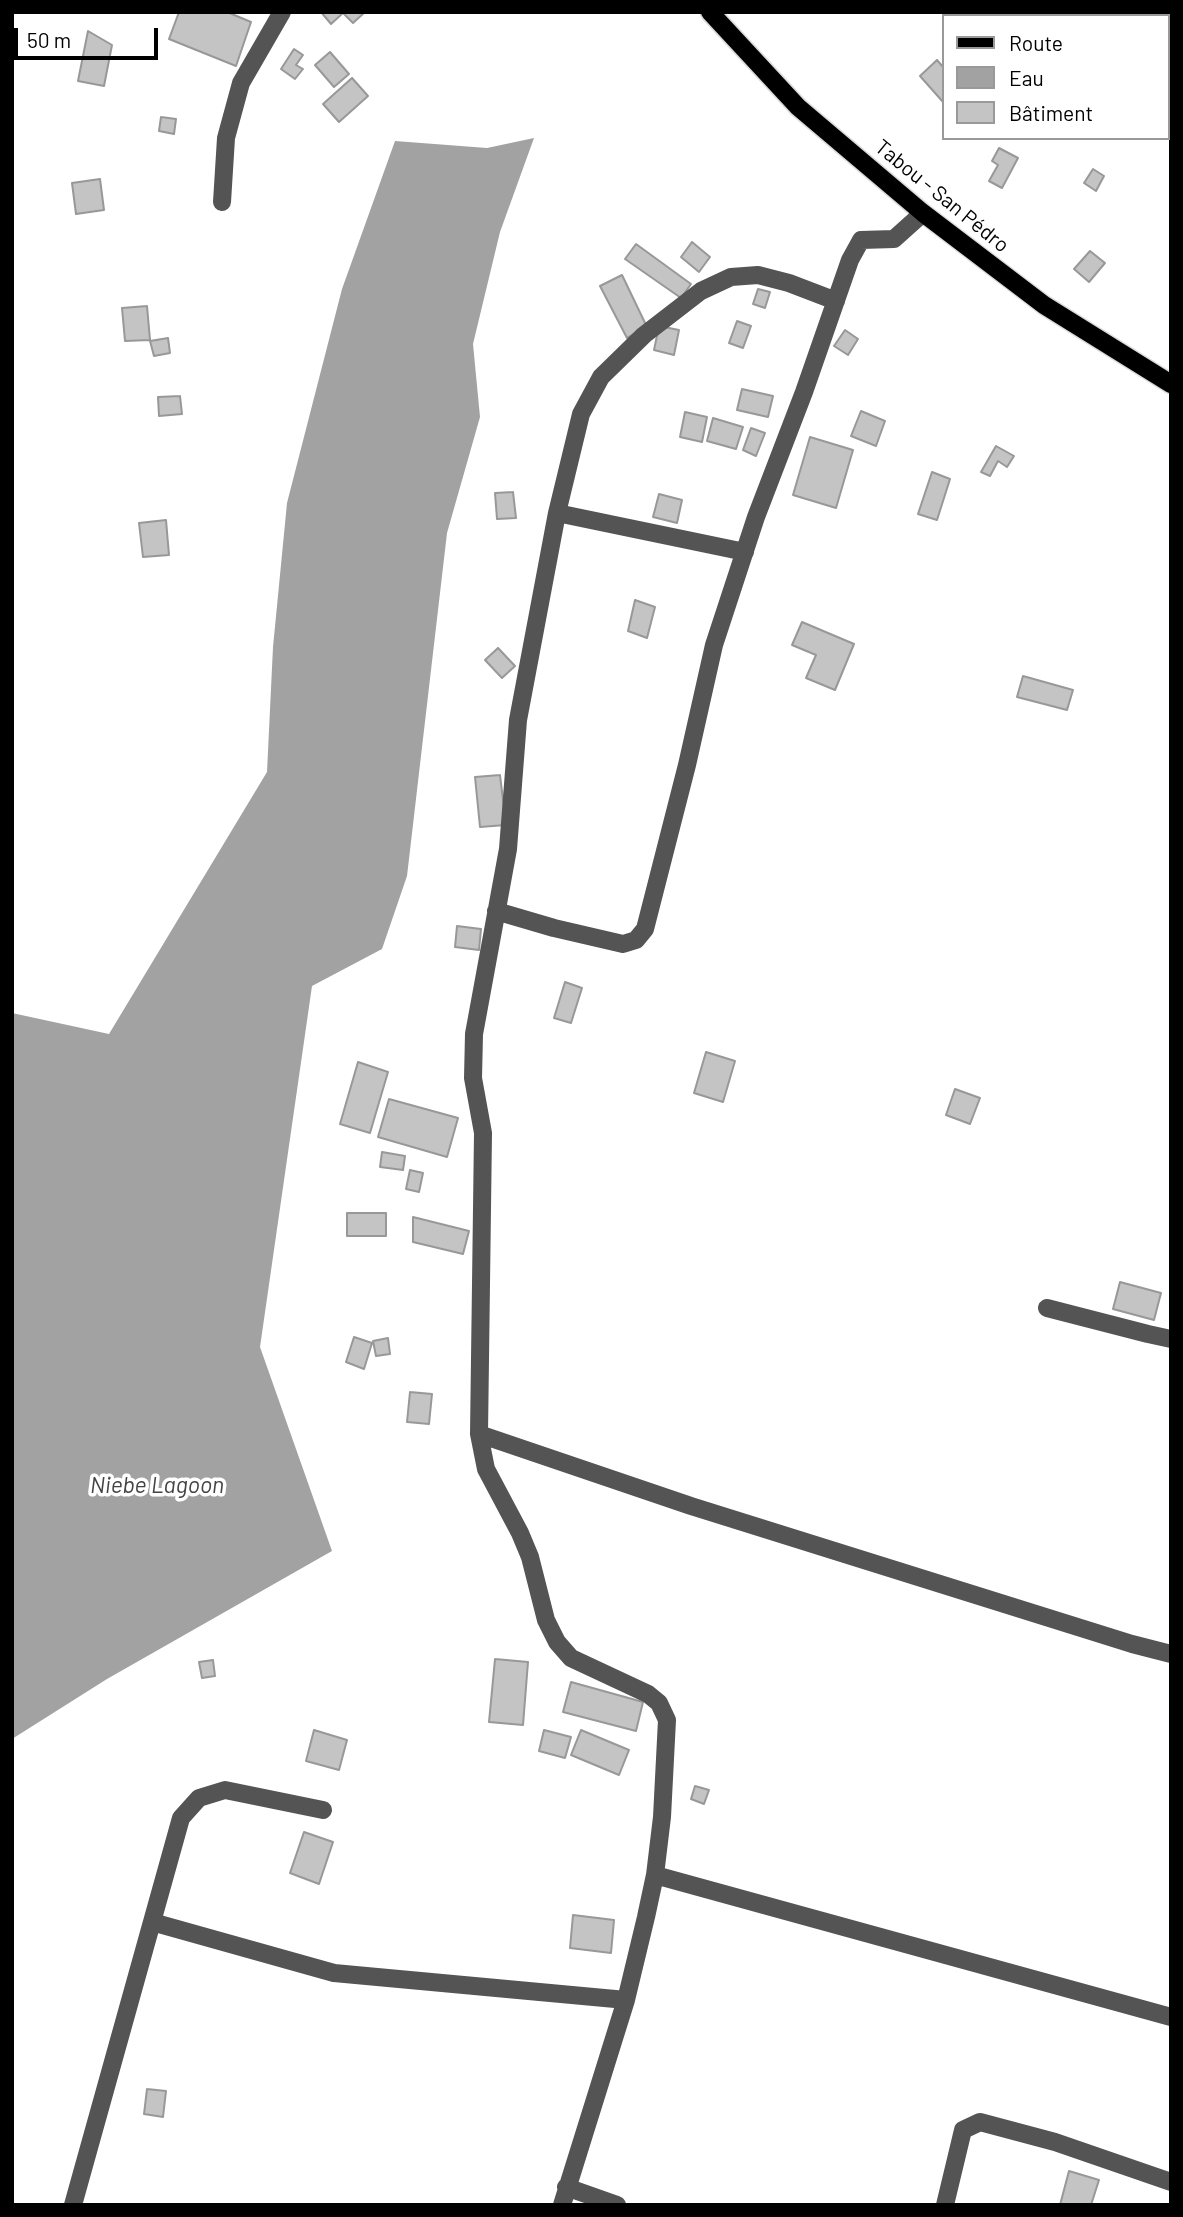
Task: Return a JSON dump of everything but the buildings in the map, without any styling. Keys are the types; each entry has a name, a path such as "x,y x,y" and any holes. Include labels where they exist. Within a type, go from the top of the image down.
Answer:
{"main road":[{"name":"Tabou - San Pédro","path":"710,12 798,107 923,213 1044,305 1171,384"}],"street":[{"path":"222,202 226,138 241,83 282,12"},
{"path":"496,911 623,944 636,940 645,929 714,645 850,260 861,240 894,239 923,213"},
{"path":"617,2205 564,2196 626,2000 655,1875 662,1817 667,1720 659,1703 648,1694 570,1658 557,1642 546,1620 525,1545 486,1469 479,1434 483,1133 473,1078 474,1034 508,849 518,720 557,513 581,414 601,377 644,335 701,291 731,277 758,275 836,300"},
{"path":"557,513 745,552"},
{"path":"1048,1308 1171,1339"},
{"path":"479,1434 691,1506 1171,1654"},
{"path":"73,2205 181,1818 199,1798 225,1790 323,1810"},
{"path":"655,1875 1171,2017"},
{"path":"152,1922 334,1973 626,2000"},
{"path":"946,2205 963,2130 980,2122 1055,2142 1171,2182"}],"water":[{"name":"Niebe Lagoon","path":"534,138 500,232 473,344 480,417 447,533 407,876 382,949 312,986 260,1347 332,1551 107,1679 12,1739 12,1013 109,1034 267,772 273,647 287,503 342,289 395,141 487,148"}]}
